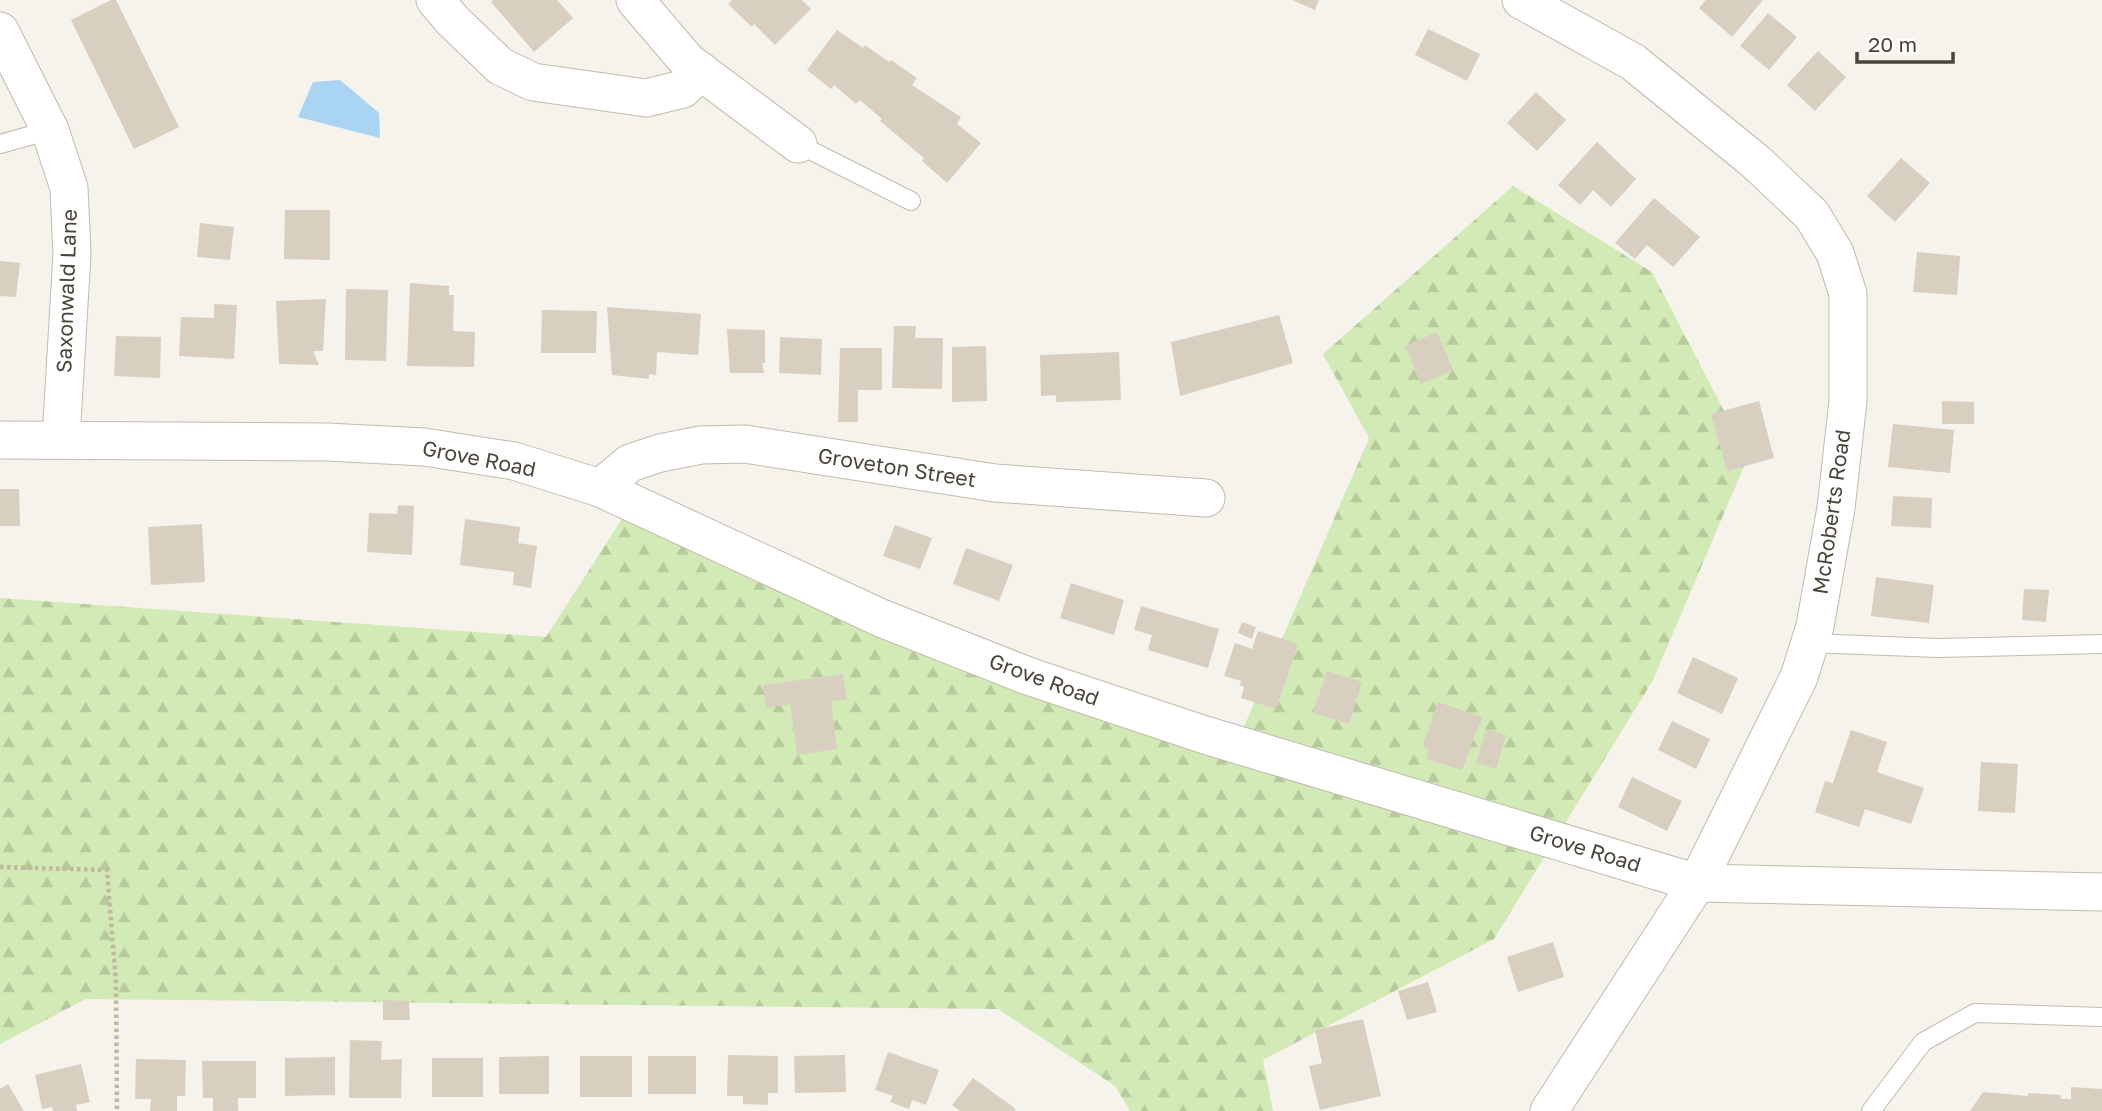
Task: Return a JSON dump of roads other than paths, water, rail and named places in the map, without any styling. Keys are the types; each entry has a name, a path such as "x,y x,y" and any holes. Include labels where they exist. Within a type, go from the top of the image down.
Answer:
{"street":[{"path":"435,0 500,66 533,82 646,98 682,89 701,71"},
{"path":"635,0 688,62 798,144"},
{"name":"McRoberts Road","path":"1521,0 1643,70 1756,162 1812,215 1835,253 1847,294 1848,401 1836,508 1815,626 1799,677 1697,883 1549,1111"},
{"name":"Saxonwald Lane","path":"0,31 50,130 69,188 72,254 61,439"},
{"name":"Grove Road","path":"0,440 327,442 424,447 514,461 600,488 881,618 1028,676 1205,735 1697,883 2102,892"},
{"name":"Groveton Street","path":"600,488 630,463 660,453 701,444 745,444 995,484 1206,498"}],"lane":[{"path":"0,144 50,130"},
{"path":"798,144 911,201"},
{"path":"1810,643 1938,648 2102,645"},
{"path":"1871,1111 1923,1042 1975,1013 2102,1017"}],"water":[{"path":"340,80 379,113 380,138 298,117 313,82"}]}
